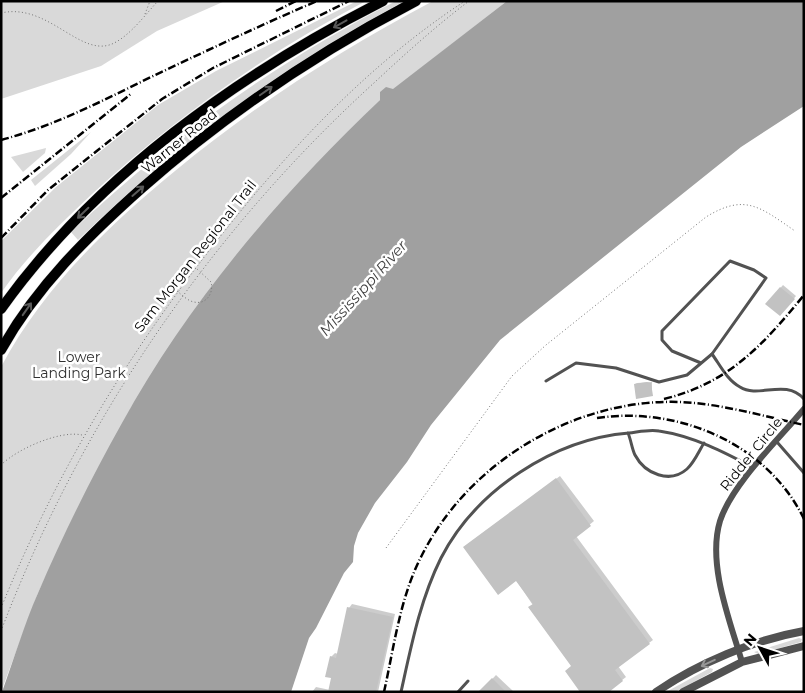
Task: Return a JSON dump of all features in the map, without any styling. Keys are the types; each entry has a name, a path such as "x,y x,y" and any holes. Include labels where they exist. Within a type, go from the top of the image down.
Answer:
{"highway":[{"name":"Warner Road","path":"1,309 35,264 63,233 110,188 164,142 222,98 282,58 384,1"},
{"name":"Warner Road","path":"1,350 34,299 65,262 104,222 159,173 229,117 289,76 354,35 416,1"}],"street":[{"name":"Ridder Circle","path":"742,662 718,575 716,539 727,505 754,468 804,409"},
{"path":"656,692 690,672 738,650 804,631"},
{"path":"683,692 714,674 742,662 804,646"}],"lane":[{"path":"546,381 576,363 616,368 659,382 687,375 712,354 766,278 754,270 730,262 662,330 662,340 672,351 701,363"},
{"path":"712,354 730,379 740,388 749,390 786,389 796,392 804,400"},
{"path":"401,692 423,601 441,558 459,529 492,495 537,462 578,442 610,434 658,430 704,443 754,468"},
{"path":"628,433 635,455 653,474 662,476 673,477 688,468 704,443"},
{"path":"776,442 804,473"},
{"path":"458,692 468,681"}],"path":[{"path":"144,16 150,1"},
{"path":"1,13 20,11 36,15 88,44 98,47 111,45 121,39 158,1"},
{"name":"Sam Morgan Regional Trail","path":"1,608 32,537 84,435 123,369 195,268 261,187 319,123 420,32 465,1"},
{"path":"1,631 39,541 91,439 135,365 183,295 258,201 323,131 413,48 469,1"},
{"path":"386,548 394,534 512,376 546,345 706,217 721,208 739,203 756,207 794,231"},
{"path":"178,291 188,300 198,303 209,297 212,285 206,276 195,268"},
{"path":"1,465 14,454 28,447 59,437 77,434 84,435"}],"green space":[{"path":"1,1 225,1 157,31 101,66 1,99"},
{"path":"357,1 366,1 257,65 154,140 91,195 55,230 32,254 1,293 1,241 56,187 158,105 216,71"},
{"path":"396,1 404,1 316,53 193,140 115,205 78,240 71,232 146,165 225,104 308,50"},
{"name":"Lower Landing Park","path":"433,1 507,1 380,100 326,155 252,237 199,306 132,406 79,505 38,593 1,692 1,367 18,338 36,311 78,260 125,214 175,171 236,123 300,79 332,58"},
{"path":"91,132 71,154 35,186 31,180"},
{"path":"46,148 45,153 23,172 11,157"},
{"path":"799,638 802,639 801,642 758,654 754,652"},
{"path":"710,668 713,669 712,672 675,692 666,692"}],"water":[{"name":"Mississippi River","path":"507,1 804,1 804,106 741,147 500,340 431,425 407,462 375,503 358,533 354,546 353,562 344,573 309,638 291,692 2,692 33,605 88,486 122,423 176,335 272,212 307,173 380,100 380,92 386,87 393,89"}],"building":[{"path":"780,287 795,299 780,316 765,304"},
{"path":"651,383 653,396 636,399 634,384"},
{"path":"556,478 591,526 573,540 650,644 615,670 623,681 609,692 580,692 565,671 571,666 528,607 533,604 516,581 498,595 463,547"},
{"path":"347,607 393,617 376,692 328,692 331,678 325,677 330,656 336,658"},
{"path":"492,678 506,692 478,692"}],"railway":[{"path":"276,11 296,1"},
{"path":"1,140 40,128 78,112 317,1"},
{"path":"1,238 48,190 162,99 213,68 349,1"},
{"path":"1,198 132,93"},
{"path":"664,399 708,383 743,360 759,346 804,295"},
{"path":"384,692 403,606 421,557 441,523 467,492 496,465 529,442 565,424 602,411 641,404 681,402 712,405 804,425"},
{"path":"597,418 628,416 658,418 688,425 717,436 744,450 767,469 788,492 804,519"}]}
